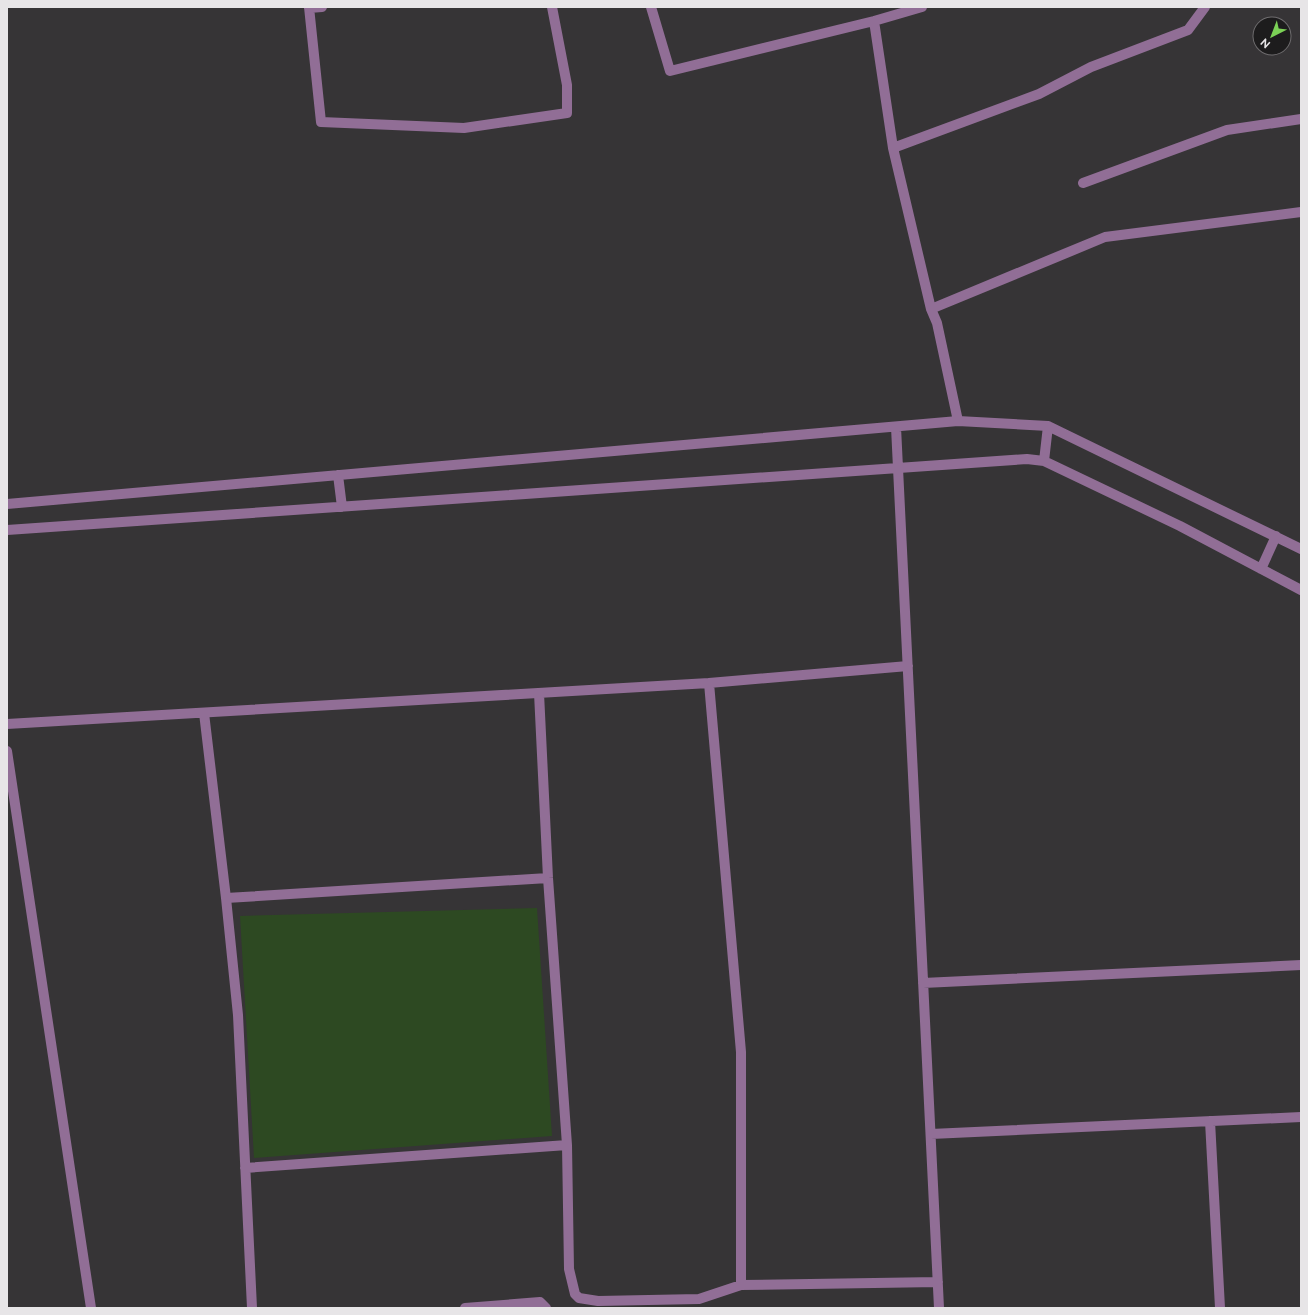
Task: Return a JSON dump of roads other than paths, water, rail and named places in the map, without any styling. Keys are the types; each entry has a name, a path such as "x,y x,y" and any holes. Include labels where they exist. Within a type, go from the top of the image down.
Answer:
{"street":[{"path":"322,7 309,7 321,122 464,128 567,113 567,85 552,7"},
{"path":"651,7 670,71 874,21 922,7"},
{"path":"893,148 1040,94 1091,68 1188,30 1205,7"},
{"path":"874,21 893,148 931,309 937,323 958,421"},
{"path":"1083,183 1227,130 1301,119"},
{"path":"931,309 1105,237 1301,212"},
{"path":"7,504 958,421 1048,426 1301,548"},
{"path":"1044,461 1048,426"},
{"path":"896,427 939,1308"},
{"path":"7,530 1027,459 1044,461 1180,526 1301,590"},
{"path":"338,475 342,507"},
{"path":"1261,569 1276,536"},
{"path":"7,724 709,683 908,666"},
{"path":"709,683 741,1052 741,1285"},
{"path":"539,693 548,878 567,1145 569,1269 575,1294 579,1298 598,1301 699,1303 741,1285 938,1282"},
{"path":"204,712 238,1015 252,1308"},
{"path":"7,752 91,1308"},
{"path":"226,898 548,878"},
{"path":"923,983 1301,965"},
{"path":"931,1134 1301,1117"},
{"path":"1210,1121 1220,1308"},
{"path":"245,1168 567,1145"},
{"path":"464,1308 540,1302 546,1308"}]}
